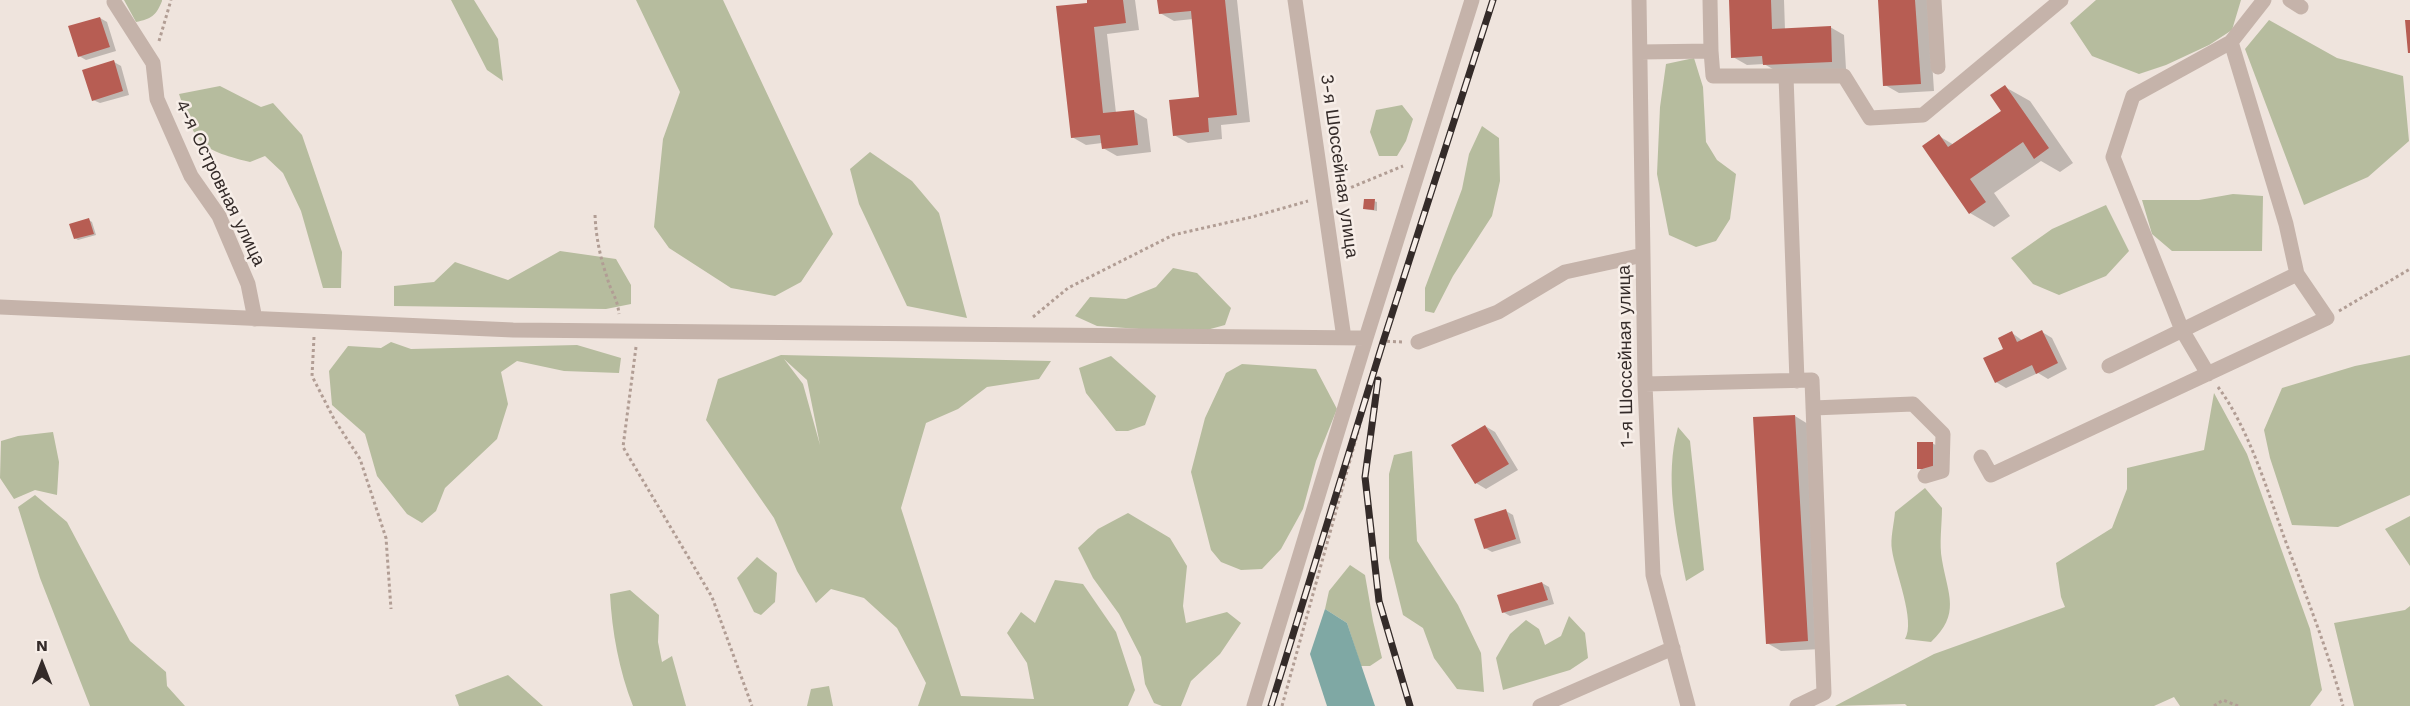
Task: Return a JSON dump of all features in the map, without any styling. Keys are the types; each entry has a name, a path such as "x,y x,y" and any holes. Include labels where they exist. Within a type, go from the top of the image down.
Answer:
{"street":[{"name":"3-я Шоссейная улица","path":"1295,0 1344,338"},
{"path":"1254,706 1472,0"},
{"name":"1-я Шоссейная улица","path":"1639,0 1645,384 1653,575 1688,706"},
{"path":"1710,0 1713,76 1844,76 1870,118 1923,115 2061,0"},
{"path":"1934,0 1938,67"},
{"path":"2208,374 2182,330 2113,157 2133,96 2231,42 2264,0"},
{"name":"4-я Островная улица","path":"114,2 153,63 157,99 191,176 219,216 248,284 255,319"},
{"path":"1981,457 1991,475 2327,318 2297,274 2286,224 2231,42"},
{"path":"1640,52 1711,51"},
{"path":"1786,76 1797,381"},
{"path":"1418,342 1498,312 1565,272 1643,255"},
{"path":"2109,366 2297,274"},
{"path":"0,307 513,330 1366,338"},
{"path":"1645,384 1812,380 1824,693 1797,706"},
{"path":"1813,408 1913,404 1943,434 1941,471 1925,476"},
{"path":"1540,706 1570,700 1673,648"}],"path":[{"path":"153,63 171,0"},
{"path":"1028,321 1068,288 1173,235 1252,217 1324,196 1373,179 1423,156"},
{"path":"595,215 596,239 608,281 617,298 620,331"},
{"path":"2327,318 2410,269"},
{"path":"314,321 312,376 334,419 360,459 386,538 391,609"},
{"path":"638,331 623,447 712,597 752,706"},
{"path":"1366,338 1383,342 1418,342"},
{"path":"2208,374 2234,408 2314,617 2343,706"},
{"path":"1284,705 1374,375"},
{"path":"2214,706 2223,700 2238,706"}],"green space":[{"path":"124,0 162,1 152,16 136,22"},
{"path":"451,0 474,0 498,39 503,81 487,70"},
{"path":"636,0 723,0 833,234 801,282 775,296 731,288 669,248 654,227 663,139 680,92"},
{"path":"2096,0 2241,0 2232,30 2209,45 2166,65 2139,74 2092,56 2070,23"},
{"path":"2269,20 2337,58 2403,76 2409,141 2368,177 2304,205 2245,49"},
{"path":"1694,58 1703,87 1706,142 1717,160 1736,174 1730,219 1716,241 1696,247 1669,235 1657,174 1660,107 1666,64"},
{"path":"220,86 261,107 273,103 302,135 342,252 341,288 323,288 301,211 283,173 265,156 250,162 219,153 201,142 195,134 179,94"},
{"path":"1402,105 1413,119 1406,141 1397,156 1379,156 1370,132 1376,110"},
{"path":"1482,126 1499,138 1500,181 1492,216 1453,276 1434,313 1425,311 1425,288 1462,189 1469,154"},
{"path":"870,152 912,181 939,213 967,318 907,306 859,204 850,169"},
{"path":"2233,194 2263,196 2262,251 2172,251 2152,234 2142,200 2199,200"},
{"path":"2106,205 2129,251 2106,276 2059,295 2033,284 2011,258 2052,229"},
{"path":"560,251 616,259 631,285 631,304 606,309 394,306 394,286 434,282 455,262 508,280"},
{"path":"1173,268 1197,273 1231,308 1225,325 1203,331 1140,329 1097,326 1075,316 1090,297 1126,299 1156,287"},
{"path":"391,342 411,349 577,345 621,358 619,373 564,371 517,361 501,372 508,404 497,439 445,488 436,511 422,523 407,514 377,476 365,434 332,405 329,371 348,346 381,348"},
{"path":"781,355 1051,361 1039,379 987,387 958,409 926,423 901,508 961,696 1034,699 1027,663 1007,633 1021,612 1035,623 1055,580 1083,584 1116,632 1135,690 1128,706 918,706 926,683 897,628 864,598 831,589 816,603 797,571 774,518 706,420 718,379","holes":["784,359 807,380 820,445 803,384"]},
{"path":"2410,355 2410,495 2338,527 2292,525 2270,458 2264,430 2282,388 2355,366"},
{"path":"1111,356 1156,396 1145,425 1128,431 1116,431 1086,393 1079,368"},
{"path":"1242,364 1316,369 1337,409 1316,461 1303,509 1281,549 1262,569 1241,570 1221,562 1211,550 1191,472 1205,418 1226,373"},
{"path":"2214,393 2247,454 2310,629 2322,690 2310,706 2180,706 2174,697 2154,706 1907,706 1905,704 1835,706 1934,654 2065,607 2061,597 2056,563 2112,528 2127,489 2127,468 2204,450"},
{"path":"1678,427 1690,441 1704,570 1686,581 1675,523 1672,485 1672,465"},
{"path":"53,432 59,462 57,495 35,490 14,499 0,478 1,441 18,436"},
{"path":"1412,451 1417,541 1458,605 1481,653 1484,692 1457,689 1434,658 1423,628 1403,615 1389,558 1389,474 1394,455"},
{"path":"1925,488 1942,508 1941,554 1950,604 1946,622 1931,642 1905,639 1908,631 1907,609 1892,546 1895,512"},
{"path":"35,495 67,522 130,641 166,672 167,686 185,706 90,706 40,578 18,507"},
{"path":"1128,513 1170,538 1187,566 1183,606 1186,623 1227,612 1241,623 1220,654 1191,681 1181,706 1162,706 1154,703 1145,684 1141,657 1119,614 1093,578 1078,548 1098,529"},
{"path":"2410,516 2410,566 2385,529"},
{"path":"757,557 777,573 775,602 761,615 754,612 737,578"},
{"path":"1350,565 1365,575 1382,658 1370,666 1361,666 1347,623 1325,609 1329,591"},
{"path":"630,590 659,615 658,642 662,662 672,656 686,706 633,706 617,651 610,594"},
{"path":"2410,606 2410,706 2354,706 2334,623 2405,610"},
{"path":"1569,616 1585,633 1588,658 1570,670 1503,690 1496,658 1510,634 1526,620 1539,629 1545,645 1561,636"},
{"path":"508,675 543,706 459,706 455,695"},
{"path":"829,686 833,706 807,706 811,689"}],"water":[{"path":"1325,609 1347,623 1375,706 1327,706 1310,654"}],"building":[{"path":"1087,0 1123,0 1126,23 1094,27 1103,113 1134,110 1138,145 1102,149 1100,135 1071,138 1056,6 1087,3"},
{"path":"1157,0 1225,0 1237,115 1208,118 1209,132 1173,136 1169,100 1199,97 1191,11 1159,14"},
{"path":"1729,0 1771,0 1772,29 1831,26 1832,62 1763,65 1762,56 1731,58"},
{"path":"1878,0 1915,0 1921,84 1883,86"},
{"path":"100,17 110,47 78,57 68,26"},
{"path":"2405,20 2410,20 2410,53 2408,53"},
{"path":"114,60 123,91 92,101 82,70"},
{"path":"2005,85 2049,148 2034,159 2023,142 1970,179 1986,202 1969,214 1922,146 1939,134 1948,147 2001,111 1990,95"},
{"path":"1364,199 1375,199 1374,210 1363,209"},
{"path":"89,218 94,234 74,239 69,224"},
{"path":"2042,330 2058,363 2036,374 2032,365 1995,383 1983,358 2003,349 1998,338 2012,331 2017,342"},
{"path":"1795,415 1808,641 1766,644 1753,417"},
{"path":"1485,425 1509,464 1475,484 1451,445"},
{"path":"1917,442 1933,442 1933,469 1917,469"},
{"path":"1506,509 1516,539 1484,549 1474,519"},
{"path":"1542,582 1548,600 1502,613 1497,595"}],"railway":[{"path":"1271,706 1383,342 1493,0"},
{"path":"1378,380 1365,477 1379,601 1410,706"}]}
